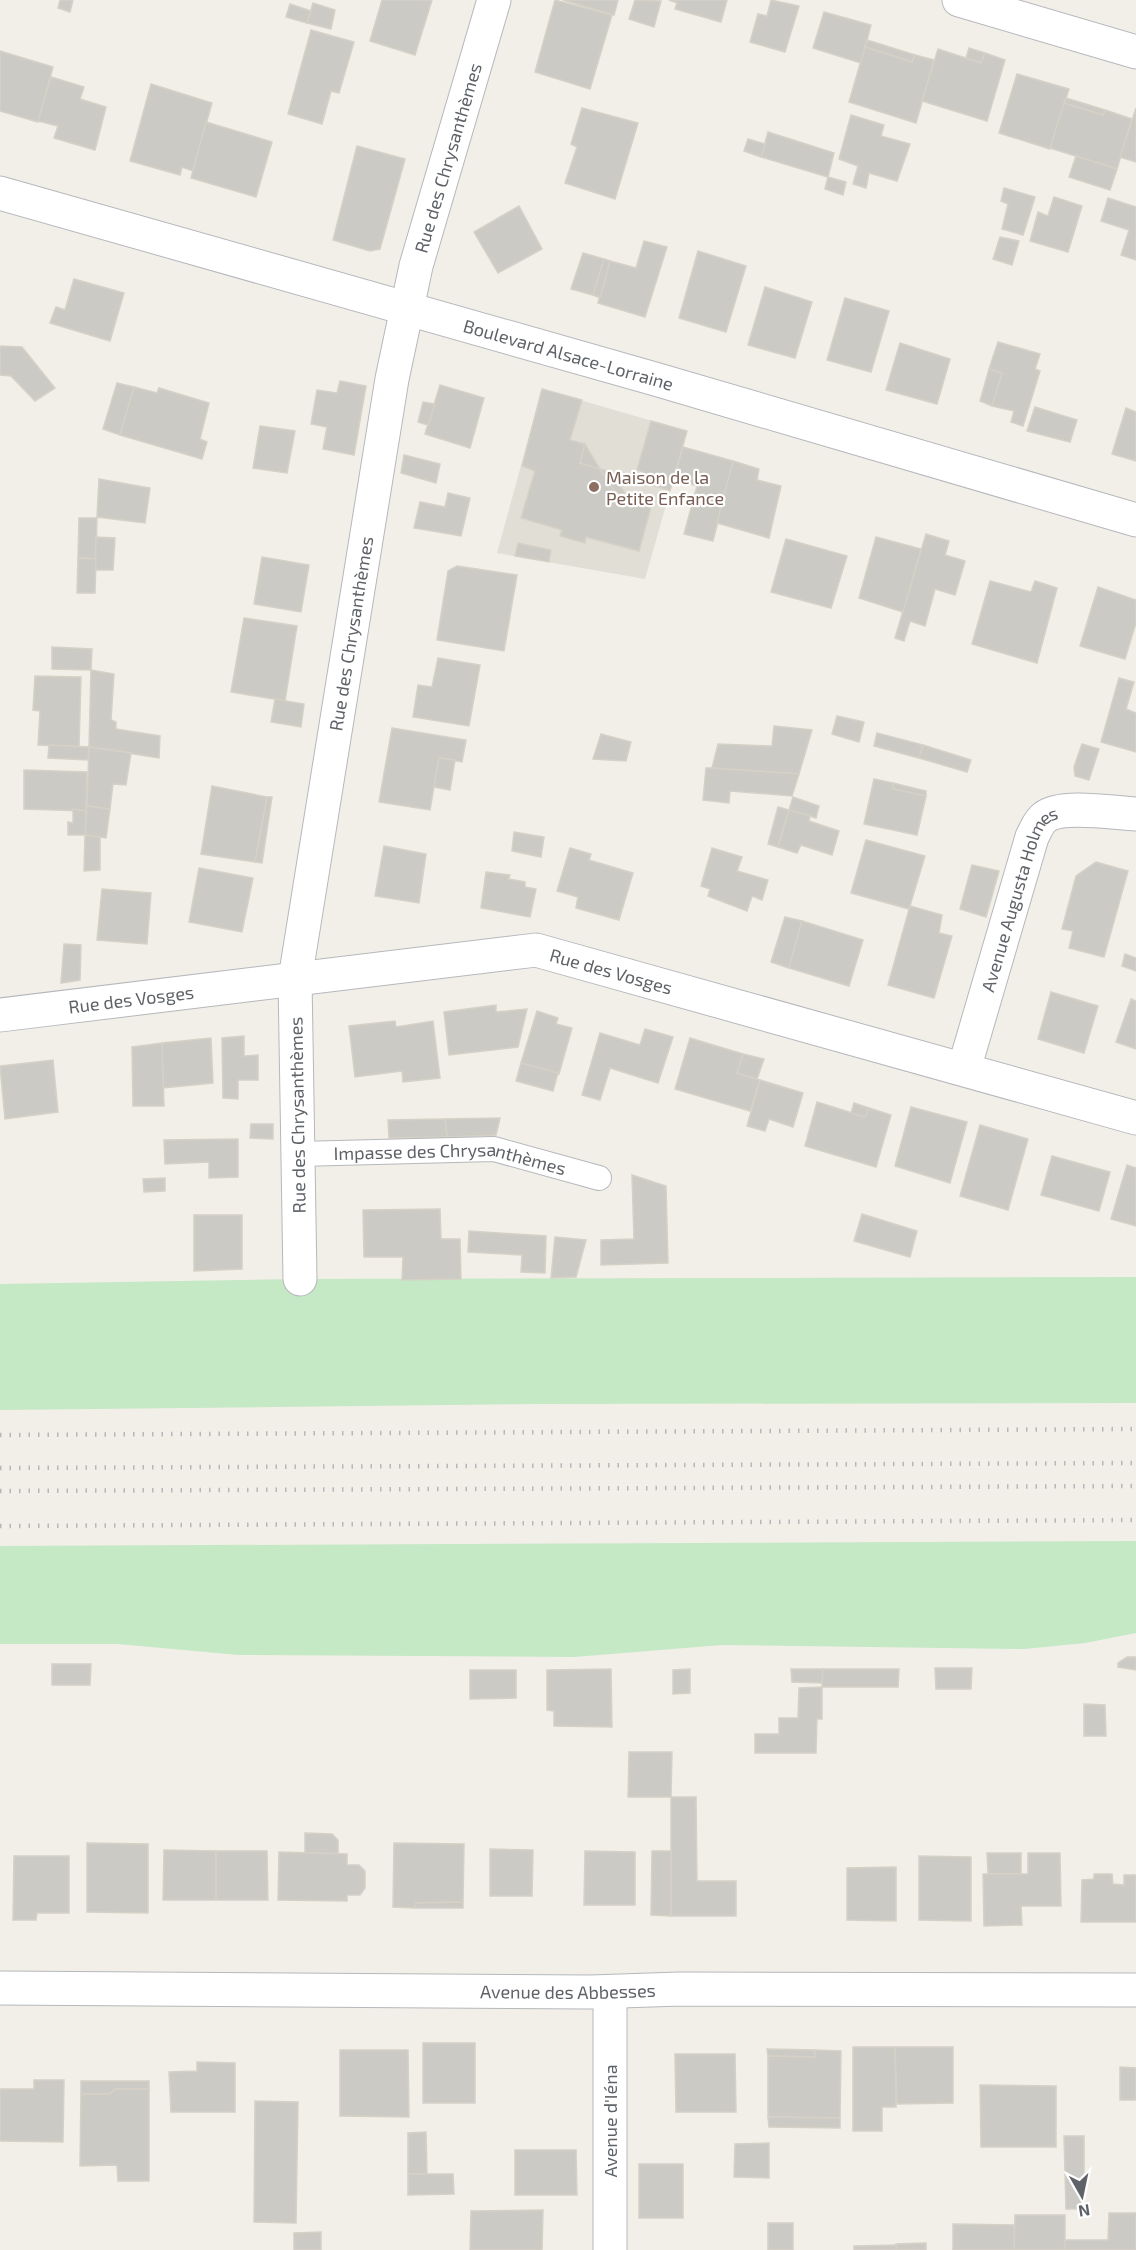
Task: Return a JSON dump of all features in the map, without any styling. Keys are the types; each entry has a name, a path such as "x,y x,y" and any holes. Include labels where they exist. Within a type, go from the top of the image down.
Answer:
{"street":[{"name":"Rue des Chrysanthèmes","path":"300,1279 295,979 392,379 406,310 416,266 494,0"},
{"path":"959,0 1136,52"},
{"name":"Boulevard Alsace-Lorraine","path":"0,193 1136,520"},
{"name":"Avenue Augusta Holmes","path":"964,1069 1032,837 1040,822 1047,815 1063,811 1136,814"},
{"name":"Rue des Vosges","path":"0,1015 536,950 1136,1118"},
{"name":"Avenue des Abbesses","path":"0,1988 610,1992 680,1989 1136,1990"},
{"name":"Avenue d'Iéna","path":"610,1992 610,2250"}],"lane":[{"name":"Impasse des Chrysanthèmes","path":"298,1154 494,1149 599,1178"}],"shaded area":[{"name":"Maison de la Petite Enfance","path":"542,389 687,431 645,579 497,553"}],"green space":[{"path":"1136,1277 1136,1403 540,1404 0,1410 0,1284 300,1279"},
{"path":"1136,1541 1136,1633 1085,1643 1024,1649 722,1645 574,1657 239,1655 118,1644 0,1644 0,1546"}],"building":[{"path":"60,0 73,0 70,12 58,8"},
{"path":"382,0 432,0 415,55 370,41"},
{"path":"555,0 612,15 590,89 535,72"},
{"path":"563,0 618,0 614,15"},
{"path":"635,0 661,1 654,27 629,19"},
{"path":"669,0 727,0 721,22 675,9 677,3"},
{"path":"771,0 799,6 785,52 750,42 758,14 767,16"},
{"path":"313,3 335,10 331,29 307,23"},
{"path":"290,4 311,11 307,23 286,17"},
{"path":"824,12 871,25 861,63 813,48"},
{"path":"311,30 354,42 339,93 331,91 322,124 288,114"},
{"path":"867,40 915,55 912,62 865,47"},
{"path":"865,47 912,62 915,55 934,60 916,123 849,102"},
{"path":"969,48 985,53 981,63 966,58"},
{"path":"938,49 981,63 985,53 1005,60 987,121 922,101"},
{"path":"0,51 53,67 38,122 0,111"},
{"path":"1017,74 1069,89 1050,149 999,133"},
{"path":"51,77 84,87 80,99 106,107 95,150 54,138 58,126 38,121"},
{"path":"151,84 212,103 193,171 182,167 180,175 130,161"},
{"path":"1066,98 1105,110 1103,115 1064,103"},
{"path":"1064,103 1103,115 1105,110 1132,119 1117,169 1050,148"},
{"path":"582,108 638,123 615,199 565,183 577,147 571,144"},
{"path":"1136,108 1136,162 1120,157"},
{"path":"851,115 884,125 881,136 910,144 897,181 869,173 866,188 853,184 858,166 839,159"},
{"path":"206,122 272,142 256,197 191,178"},
{"path":"768,132 834,153 828,177 761,157"},
{"path":"748,139 765,144 761,157 744,151"},
{"path":"357,146 405,159 380,249 370,251 333,240"},
{"path":"1076,156 1117,169 1110,190 1069,177"},
{"path":"828,177 846,182 843,195 825,189"},
{"path":"1004,188 1035,197 1023,235 1002,229 1008,204 1001,201"},
{"path":"1054,197 1082,206 1068,252 1030,241 1038,212 1048,216"},
{"path":"1108,198 1136,207 1136,260 1121,255 1129,230 1101,221"},
{"path":"519,206 542,249 498,273 474,232"},
{"path":"1000,237 1019,241 1012,265 993,259"},
{"path":"644,241 667,247 645,317 598,303 610,261 636,268"},
{"path":"698,251 746,266 726,332 679,318"},
{"path":"583,253 604,259 593,295 571,289"},
{"path":"604,259 610,261 600,298 593,295"},
{"path":"74,279 124,293 110,341 50,323 56,307 65,310"},
{"path":"765,287 812,302 795,358 748,345"},
{"path":"845,298 889,311 871,372 827,360"},
{"path":"998,342 1040,354 1035,369 1040,371 1023,426 1011,422 1014,411 992,406 1002,373 989,369"},
{"path":"900,343 950,359 937,404 886,390"},
{"path":"0,346 22,347 55,388 35,401 11,376 0,375"},
{"path":"989,369 1002,373 992,406 980,401"},
{"path":"340,381 366,386 354,455 323,449 327,427 311,424 317,390 337,393"},
{"path":"117,383 134,387 120,435 103,429"},
{"path":"440,385 484,398 470,448 425,434"},
{"path":"134,387 157,393 159,388 209,403 200,439 207,442 202,459 120,435"},
{"path":"542,389 582,400 570,440 585,444 580,463 600,469 616,493 652,503 639,551 586,537 585,543 560,536 562,530 521,518 535,471 522,466"},
{"path":"423,402 435,404 428,425 418,422"},
{"path":"1035,407 1077,420 1070,442 1027,431"},
{"path":"1126,408 1136,412 1136,461 1112,454"},
{"path":"651,421 687,431 670,491 641,481 643,472 637,470"},
{"path":"260,426 295,431 287,473 253,468"},
{"path":"585,444 600,469 580,463"},
{"path":"683,447 733,461 713,541 684,534 697,486 674,479"},
{"path":"404,455 440,464 436,483 401,473"},
{"path":"733,461 759,469 757,480 781,486 769,538 717,523"},
{"path":"600,469 611,472 626,495 616,493"},
{"path":"99,479 150,488 145,523 97,517"},
{"path":"448,493 470,498 461,536 414,528 420,502 445,507"},
{"path":"79,518 97,518 96,559 78,558"},
{"path":"926,534 949,541 945,555 965,561 955,595 935,589 925,626 910,621 904,641 895,638"},
{"path":"96,537 115,538 113,570 95,570"},
{"path":"876,537 921,549 903,612 859,598"},
{"path":"786,539 847,556 831,608 771,592"},
{"path":"518,543 551,550 549,562 515,556"},
{"path":"262,557 309,565 301,612 254,604"},
{"path":"78,558 96,559 95,593 77,593"},
{"path":"457,566 517,575 504,651 437,640 448,571"},
{"path":"990,581 1031,592 1035,581 1057,588 1037,663 972,644"},
{"path":"1098,587 1136,600 1136,623 1125,659 1080,646"},
{"path":"244,618 297,626 285,701 231,692"},
{"path":"52,647 92,649 91,670 52,669"},
{"path":"438,658 480,665 469,726 413,717 418,685 432,687"},
{"path":"91,670 114,674 111,720 116,722 116,729 160,736 159,758 89,747"},
{"path":"35,676 81,677 79,747 38,745 40,711 33,710"},
{"path":"1119,678 1134,682 1126,709 1136,713 1136,752 1101,742"},
{"path":"275,699 304,704 301,727 271,722"},
{"path":"837,716 864,722 859,742 832,734"},
{"path":"774,726 812,730 799,774 712,768 718,744 772,746"},
{"path":"392,728 466,740 462,762 439,758 430,810 379,802"},
{"path":"877,733 923,745 919,758 874,746"},
{"path":"601,734 631,742 626,761 593,759"},
{"path":"1082,744 1099,749 1089,780 1075,776 1074,767"},
{"path":"49,745 89,747 88,760 48,758"},
{"path":"923,745 971,760 967,772 919,758"},
{"path":"89,747 131,753 126,785 113,784 110,809 87,806"},
{"path":"439,758 455,760 450,790 434,787"},
{"path":"706,768 799,774 792,796 730,791 729,803 703,800"},
{"path":"24,770 87,772 86,811 24,809"},
{"path":"874,779 893,783 893,789 926,796 917,835 864,824"},
{"path":"893,783 926,791 926,796 893,789"},
{"path":"212,786 267,797 255,862 201,854"},
{"path":"267,797 272,797 262,863 255,862"},
{"path":"793,797 819,806 816,818 789,810"},
{"path":"87,806 110,809 106,838 85,835"},
{"path":"778,807 789,810 778,847 768,844"},
{"path":"73,809 86,811 85,835 68,835 68,822 73,823"},
{"path":"789,810 810,816 809,821 839,831 832,855 801,845 797,853 778,847"},
{"path":"514,832 544,837 541,857 512,851"},
{"path":"85,835 100,837 100,870 84,871"},
{"path":"866,840 925,856 909,909 851,893"},
{"path":"384,846 426,854 419,903 375,896"},
{"path":"570,848 591,854 589,860 633,873 619,920 576,908 578,897 557,891"},
{"path":"712,848 742,857 737,871 768,880 762,900 752,896 747,911 708,896 710,889 701,886"},
{"path":"1096,862 1128,871 1104,957 1069,948 1073,931 1062,929 1076,876"},
{"path":"972,865 999,871 986,917 960,909"},
{"path":"199,868 253,878 242,932 189,922"},
{"path":"486,872 510,875 508,879 525,882 525,887 536,889 530,917 481,908"},
{"path":"102,889 151,893 147,944 97,940"},
{"path":"910,906 942,915 939,933 952,936 934,998 888,985"},
{"path":"785,917 802,921 789,968 771,962"},
{"path":"802,921 863,940 849,986 789,968"},
{"path":"64,944 81,945 80,980 61,983"},
{"path":"1125,954 1136,958 1136,971 1122,966"},
{"path":"1051,992 1098,1006 1084,1053 1038,1039"},
{"path":"1131,999 1136,1001 1136,1049 1116,1042"},
{"path":"496,1005 496,1012 527,1009 518,1047 449,1055 444,1012"},
{"path":"537,1011 558,1018 556,1024 572,1028 559,1074 521,1063"},
{"path":"395,1021 396,1027 433,1021 440,1078 403,1082 402,1071 355,1077 349,1026"},
{"path":"645,1029 673,1037 658,1083 610,1068 600,1100 582,1095 600,1033 640,1045"},
{"path":"244,1036 244,1056 258,1055 258,1080 238,1080 238,1099 223,1098 222,1038"},
{"path":"211,1038 213,1083 163,1088 162,1043"},
{"path":"690,1038 743,1054 737,1073 760,1080 750,1111 675,1089"},
{"path":"162,1043 164,1106 133,1106 132,1047"},
{"path":"743,1054 764,1059 757,1079 737,1073"},
{"path":"53,1060 58,1112 5,1119 0,1066"},
{"path":"521,1063 558,1073 553,1091 516,1081"},
{"path":"760,1080 803,1093 793,1127 769,1119 765,1131 747,1126"},
{"path":"817,1102 865,1117 869,1108 891,1115 876,1167 805,1146"},
{"path":"854,1103 869,1108 865,1117 851,1113"},
{"path":"911,1107 967,1122 950,1183 895,1166"},
{"path":"500,1118 496,1135 447,1137 445,1119"},
{"path":"445,1119 447,1137 389,1138 388,1120"},
{"path":"251,1124 273,1124 273,1139 250,1138"},
{"path":"980,1125 1028,1139 1008,1210 960,1196"},
{"path":"238,1139 238,1177 209,1178 209,1162 165,1164 164,1140"},
{"path":"1052,1156 1110,1172 1099,1211 1041,1195"},
{"path":"1127,1165 1136,1168 1136,1226 1111,1219"},
{"path":"632,1175 666,1186 668,1263 601,1265 601,1240 634,1239"},
{"path":"165,1178 165,1191 144,1192 143,1179"},
{"path":"440,1209 441,1239 460,1239 461,1279 402,1280 403,1257 364,1257 363,1210"},
{"path":"862,1214 917,1231 910,1257 854,1241"},
{"path":"194,1215 242,1215 242,1269 194,1271"},
{"path":"469,1231 546,1236 545,1273 521,1272 522,1255 468,1252"},
{"path":"555,1237 586,1240 576,1277 551,1278"},
{"path":"1127,1657 1136,1657 1136,1670 1118,1667 1118,1663"},
{"path":"52,1664 91,1664 90,1685 52,1685"},
{"path":"935,1668 972,1668 971,1689 936,1689"},
{"path":"611,1669 612,1727 554,1726 554,1711 547,1710 547,1670"},
{"path":"690,1669 690,1693 673,1694 673,1670"},
{"path":"791,1669 823,1669 822,1683 792,1682"},
{"path":"823,1669 899,1669 898,1687 822,1687"},
{"path":"470,1670 516,1670 516,1698 470,1699"},
{"path":"822,1687 822,1719 817,1719 816,1753 755,1753 755,1734 779,1734 779,1718 798,1718 799,1688"},
{"path":"1084,1704 1105,1705 1106,1736 1084,1736"},
{"path":"629,1752 672,1752 671,1797 628,1797"},
{"path":"671,1797 696,1797 697,1881 736,1881 736,1916 671,1916"},
{"path":"305,1833 332,1834 338,1840 338,1854 305,1853"},
{"path":"87,1843 148,1844 148,1913 87,1912"},
{"path":"394,1843 464,1844 463,1902 416,1903 415,1908 393,1907"},
{"path":"490,1849 533,1850 532,1896 490,1896"},
{"path":"164,1850 216,1851 216,1900 163,1900"},
{"path":"216,1851 267,1851 268,1900 216,1900"},
{"path":"585,1851 635,1852 635,1905 584,1905"},
{"path":"652,1851 671,1851 671,1916 651,1915"},
{"path":"279,1852 347,1854 347,1865 359,1865 365,1871 365,1888 360,1895 347,1895 347,1901 278,1900"},
{"path":"987,1853 1021,1853 1021,1874 988,1874"},
{"path":"1028,1853 1060,1853 1061,1906 1021,1906 1022,1925 984,1926 983,1874 1028,1874"},
{"path":"14,1856 69,1856 69,1913 37,1913 36,1920 13,1920"},
{"path":"919,1856 971,1857 971,1921 919,1920"},
{"path":"896,1867 896,1921 847,1920 847,1868"},
{"path":"1094,1874 1112,1874 1113,1884 1124,1885 1124,1875 1136,1875 1136,1922 1081,1922 1082,1880 1094,1879"},
{"path":"463,1902 463,1908 415,1908 416,1903"},
{"path":"423,2043 475,2043 475,2103 423,2103"},
{"path":"853,2047 895,2047 896,2107 882,2107 882,2131 853,2131"},
{"path":"895,2047 953,2047 953,2103 897,2104"},
{"path":"767,2049 815,2050 815,2057 768,2056"},
{"path":"340,2050 408,2050 409,2117 340,2116"},
{"path":"815,2050 841,2051 840,2118 768,2117 768,2056 815,2057"},
{"path":"675,2054 735,2054 736,2112 676,2112"},
{"path":"197,2062 235,2063 235,2112 171,2112 169,2072 197,2071"},
{"path":"1120,2067 1136,2068 1136,2100 1120,2100"},
{"path":"34,2080 64,2080 63,2142 0,2141 0,2089 34,2089"},
{"path":"81,2081 149,2081 149,2089 115,2089 110,2094 81,2094"},
{"path":"980,2085 1056,2086 1056,2147 981,2147"},
{"path":"115,2089 149,2089 149,2181 118,2181 117,2165 80,2166 81,2094 110,2094"},
{"path":"255,2101 298,2102 296,2223 254,2222"},
{"path":"768,2117 840,2118 840,2128 769,2127"},
{"path":"426,2132 427,2174 408,2174 408,2133"},
{"path":"1064,2136 1084,2136 1084,2209 1066,2209"},
{"path":"769,2143 769,2178 734,2177 735,2144"},
{"path":"515,2150 576,2150 577,2195 515,2195"},
{"path":"639,2164 683,2164 683,2218 639,2218"},
{"path":"408,2174 453,2174 454,2194 408,2195"},
{"path":"543,2210 542,2250 470,2250 471,2211"},
{"path":"1109,2213 1136,2213 1136,2250 1065,2250 1065,2240 1108,2240"},
{"path":"1015,2215 1065,2215 1065,2250 1014,2250"},
{"path":"768,2223 793,2223 793,2250 768,2250"},
{"path":"953,2224 1014,2225 1014,2250 953,2250"},
{"path":"321,2232 321,2250 294,2250 294,2233"},
{"path":"926,2243 926,2250 896,2250 896,2244"},
{"path":"896,2245 896,2250 854,2250 854,2246"}],"railway":[{"path":"0,1435 1136,1429"},
{"path":"0,1468 1136,1463"},
{"path":"0,1491 1136,1486"},
{"path":"0,1526 1136,1520"}],"place":[{"name":"Maison de la Petite Enfance","path":"594,487"}]}
